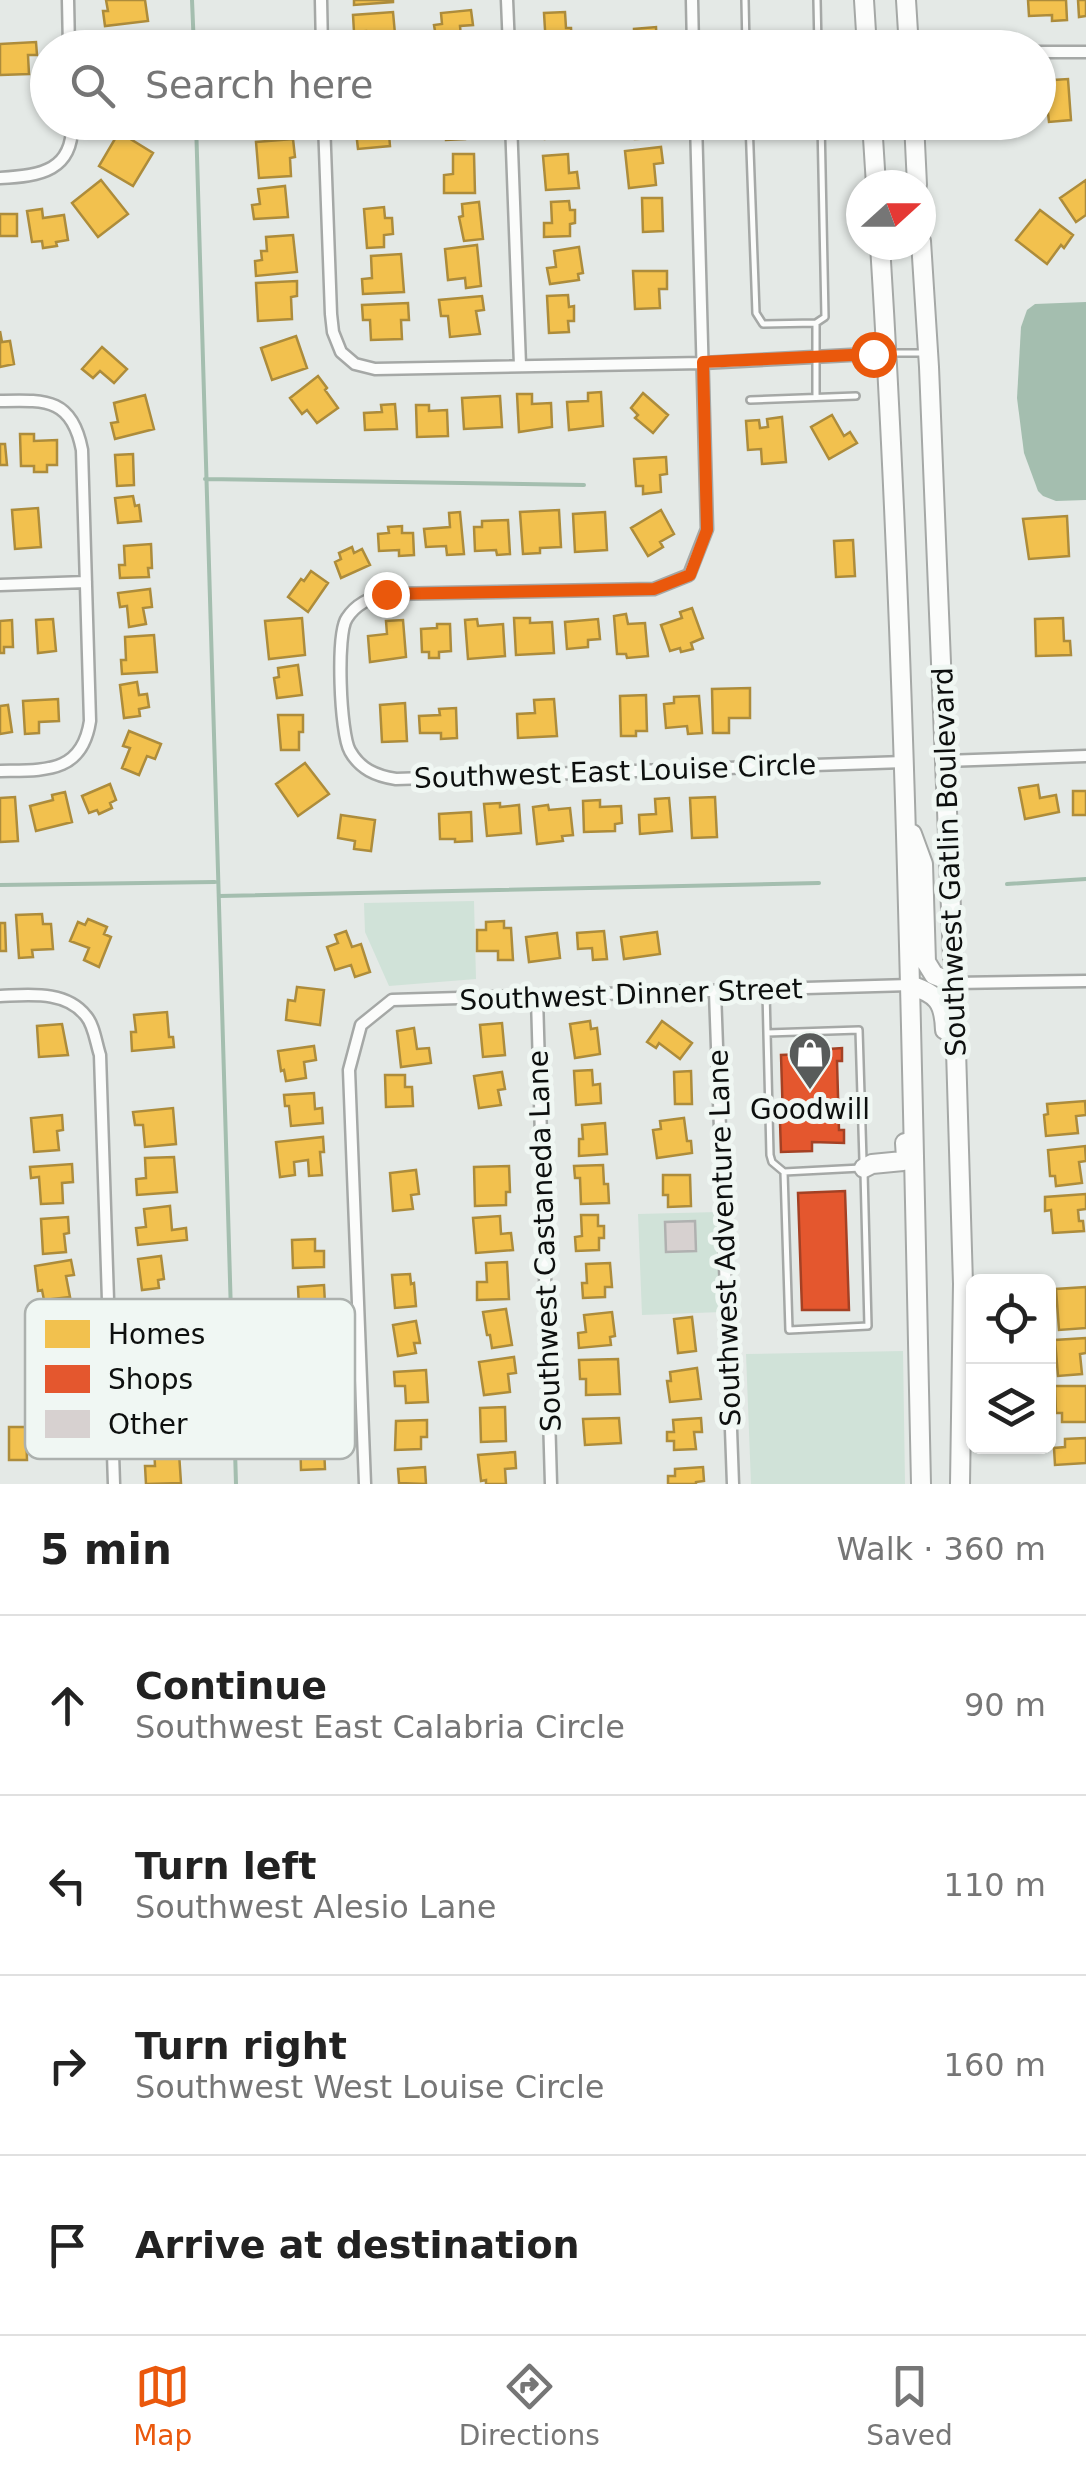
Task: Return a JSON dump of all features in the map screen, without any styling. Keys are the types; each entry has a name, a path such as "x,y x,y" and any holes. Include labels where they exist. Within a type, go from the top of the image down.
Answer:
{"main road":[{"path":"864,0 866,30"},
{"path":"906,0 908,30"},
{"path":"873,140 875,170"},
{"path":"915,140 917,170"},
{"name":"Southwest Gatlin Boulevard","path":"881,260 906,820 920,1484"},
{"name":"Southwest Gatlin Boulevard","path":"922,260 954,983 963,1284 960,1484"},
{"path":"906,820 923,864 926,962 934,975 954,983"},
{"path":"910,985 926,990 944,1011 948,1108 958,1133"},
{"path":"864,1168 906,1158 904,1060 911,1028"},
{"path":"864,1168 874,1174 902,1174 914,1186"}],"street":[{"path":"68,0 69,30"},
{"path":"321,0 322,30"},
{"path":"507,0 508,30"},
{"path":"692,0 693,30"},
{"path":"1056,52 1086,52"},
{"path":"0,178 34,176 54,167 69,152 71,140"},
{"path":"325,140 330,314 336,344 347,358 364,368 703,362 886,353"},
{"path":"513,140 520,365"},
{"path":"697,140 703,362"},
{"name":"Southwest East Louise Circle","path":"703,362 707,530 690,575 654,589 386,594 367,600 343,622 341,632 347,746 370,772 396,779 904,762"},
{"path":"0,401 42,400 70,416 80,436 90,720 84,743 63,765 0,771"},
{"path":"0,585 86,582"},
{"path":"946,761 1086,756"},
{"path":"954,983 1086,981"},
{"name":"Southwest Dinner Street","path":"365,1484 350,1070 361,1025 392,1000 910,985"},
{"name":"Southwest Adventure Lane","path":"715,992 733,1484"},
{"path":"0,996 46,995 72,1004 89,1018 100,1055 108,1299"},
{"name":"Southwest Castaneda Lane","path":"537,998 551,1484"},
{"path":"113,1459 114,1484"}],"lane":[{"path":"745,0 746,30"},
{"path":"817,0 818,30"},
{"path":"749,140 756,312 763,324 816,324 826,317 821,140"},
{"path":"816,324 816,398"},
{"path":"886,353 928,353"},
{"path":"750,400 856,396"},
{"path":"766,990 772,1162 784,1172 864,1168"},
{"path":"767,1033 859,1030 868,1326 788,1330 784,1172"}],"shaded area":[{"path":"1086,302 1086,500 1056,501 1038,491 1024,453 1017,398 1021,327 1027,310 1035,304"},
{"path":"474,901 476,979 389,986 365,932 364,903"},
{"path":"718,1212 722,1312 642,1315 638,1214"},
{"path":"903,1351 905,1484 751,1484 746,1354"}],"building: Homes":[{"path":"106,0 145,0 148,21 105,26"},
{"path":"354,0 393,0 393,2 354,5"},
{"path":"1028,0 1066,0 1067,20 1052,21 1052,15 1029,16"},
{"path":"1078,0 1086,0 1086,16 1079,17"},
{"path":"471,10 473,25 460,26 460,30 435,30 434,25 442,24 441,13"},
{"path":"393,12 395,30 354,30 353,15"},
{"path":"565,12 566,28 571,30 545,30 544,13"},
{"path":"30,42 29,74 0,75 0,44"},
{"path":"1068,79 1071,120 1056,121 1056,80"},
{"path":"114,140 132,140 153,153 133,186 99,166"},
{"path":"293,140 291,176 259,178 256,142"},
{"path":"357,140 390,140 390,146 358,149"},
{"path":"661,147 663,163 654,164 656,185 629,188 625,151"},
{"path":"453,154 474,154 475,193 444,193 444,175 453,174"},
{"path":"568,154 569,173 577,172 579,188 546,190 543,156"},
{"path":"101,180 128,214 98,237 72,203"},
{"path":"1086,180 1086,215 1076,222 1060,198"},
{"path":"285,186 288,217 254,219 252,205 260,204 258,189"},
{"path":"642,198 662,198 663,231 643,232"},
{"path":"569,201 570,210 575,210 570,236 544,237 544,223 552,223 551,202"},
{"path":"479,202 483,239 464,241 459,217 463,216 462,204"},
{"path":"384,207 385,218 392,218 393,234 384,235 384,247 367,248 364,209"},
{"path":"42,209 43,218 64,215 68,240 43,248 42,241 32,242 27,211"},
{"path":"1040,210 1073,235 1047,264 1016,240"},
{"path":"0,214 17,214 17,236 0,236"},
{"path":"293,235 297,272 256,276 255,261 262,260 261,251 267,251 266,237"},
{"path":"477,245 481,286 466,288 465,278 448,280 445,249"},
{"path":"579,247 583,273 578,274 579,280 550,284 547,268 556,267 554,251"},
{"path":"401,254 404,292 363,294 362,279 372,278 371,256"},
{"path":"633,271 667,271 667,289 659,289 660,308 635,309"},
{"path":"297,281 297,296 291,297 292,319 258,321 256,283"},
{"path":"568,295 569,307 574,306 574,321 568,321 569,332 549,333 547,296"},
{"path":"482,296 484,310 476,311 480,334 450,337 448,316 441,316 439,300"},
{"path":"408,303 409,320 401,320 402,339 371,340 370,320 363,320 362,305"},
{"path":"0,331 2,342 10,341 14,364 0,367"},
{"path":"296,336 307,368 272,380 261,348"},
{"path":"102,347 127,369 114,383 100,371 93,378 82,369"},
{"path":"318,376 338,408 317,423 307,410 302,414 290,398"},
{"path":"601,392 603,426 569,430 567,402 588,401 588,393"},
{"path":"643,393 668,415 653,433 635,418 638,415 631,408"},
{"path":"517,394 532,394 532,404 551,403 552,427 519,432"},
{"path":"145,395 154,429 115,439 111,423 118,422 114,403"},
{"path":"500,396 502,427 464,429 462,398"},
{"path":"395,404 397,429 365,430 364,413 382,412 381,405"},
{"path":"416,405 429,405 429,411 447,410 448,436 417,437"},
{"path":"832,415 844,436 850,432 857,443 829,459 811,427"},
{"path":"782,417 786,462 762,464 761,449 748,450 746,421 759,420 760,428 768,427 767,419"},
{"path":"20,434 34,434 34,441 57,440 57,465 47,465 47,472 21,466"},
{"path":"0,444 5,444 7,465 0,465"},
{"path":"133,454 134,485 117,486 115,455"},
{"path":"666,457 667,474 660,475 661,492 643,494 643,486 636,486 634,459"},
{"path":"133,496 141,521 118,523 115,498"},
{"path":"38,508 41,547 15,549 12,510"},
{"path":"559,510 561,547 523,554 520,512"},
{"path":"661,510 674,534 648,556 631,528"},
{"path":"460,512 464,554 447,555 446,546 426,547 424,529 450,527 449,513"},
{"path":"605,512 607,550 575,552 573,514"},
{"path":"1067,516 1069,556 1029,559 1023,519"},
{"path":"508,520 510,554 475,551 474,527 482,527 482,521"},
{"path":"402,526 402,533 413,533 414,555 399,556 399,550 379,551 378,534 389,533 388,527"},
{"path":"853,540 855,576 836,577 834,541"},
{"path":"151,544 149,577 120,578 119,565 125,565 124,546"},
{"path":"352,547 354,553 362,549 370,565 341,578 335,562 341,559 339,553"},
{"path":"311,571 328,583 308,612 288,597"},
{"path":"150,589 152,607 143,608 146,624 129,627 127,606 120,607 118,593"},
{"path":"692,608 703,638 691,643 693,649 670,651 661,625 682,618 680,612"},
{"path":"626,614 628,624 645,623 648,656 627,658 626,654 617,654 614,616"},
{"path":"302,618 305,655 269,659 265,621"},
{"path":"514,618 530,618 530,623 552,622 554,653 516,655"},
{"path":"1063,618 1064,641 1070,641 1071,655 1036,656 1035,619"},
{"path":"53,619 56,651 38,653 36,620"},
{"path":"477,619 478,626 503,624 505,656 468,659 465,620"},
{"path":"598,619 600,639 588,640 588,647 567,649 565,622"},
{"path":"12,620 13,647 4,647 4,653 0,653 0,621"},
{"path":"403,620 406,657 370,662 368,636 387,634 386,621"},
{"path":"437,624 450,624 451,651 439,652 439,658 429,658 429,652 422,652 421,629 437,628"},
{"path":"154,635 157,672 122,674 125,637"},
{"path":"298,665 302,695 277,698 274,678 279,677 278,668"},
{"path":"137,682 139,695 147,694 149,707 139,709 140,716 124,718 120,685"},
{"path":"750,688 750,718 729,718 729,733 713,733 712,689"},
{"path":"646,695 647,731 621,736 620,696"},
{"path":"699,696 702,733 688,734 687,726 666,728 664,704 674,703 674,697"},
{"path":"58,699 59,721 39,722 39,733 25,734 23,701"},
{"path":"554,699 557,736 518,738 517,714 535,713 534,700"},
{"path":"405,703 407,741 382,742 380,705"},
{"path":"8,705 12,732 0,734 0,706"},
{"path":"456,708 457,738 441,739 441,733 420,733 419,716 440,715 439,709"},
{"path":"278,715 303,715 299,750 281,750"},
{"path":"129,731 161,744 155,759 147,756 139,775 122,768 130,748 123,746"},
{"path":"305,763 329,794 298,816 276,784"},
{"path":"110,784 116,800 110,803 112,808 99,814 97,810 89,813 82,796"},
{"path":"1038,785 1040,798 1056,795 1059,812 1025,819 1019,788"},
{"path":"1073,791 1086,791 1086,815 1073,815"},
{"path":"65,792 72,822 36,831 30,806"},
{"path":"15,797 18,841 0,842 0,798"},
{"path":"715,797 717,837 692,838 690,798"},
{"path":"669,798 672,831 640,834 639,815 656,814 655,799"},
{"path":"600,800 600,807 621,806 622,823 615,824 615,831 584,832 583,801"},
{"path":"500,803 500,807 519,805 521,833 487,836 484,804"},
{"path":"548,805 549,810 570,808 573,835 562,836 563,841 537,844 533,807"},
{"path":"471,812 472,841 440,839 439,814"},
{"path":"341,815 375,820 371,851 354,849 355,841 338,838"},
{"path":"42,914 43,924 51,924 53,949 32,950 33,957 19,958 16,915"},
{"path":"88,919 107,927 104,934 111,937 99,967 84,960 89,948 70,941 78,922 85,925"},
{"path":"504,921 504,928 511,928 513,960 498,960 498,951 477,951 477,930 486,930 486,922"},
{"path":"0,923 5,923 6,951 0,951"},
{"path":"346,931 352,947 361,944 370,972 355,977 351,965 335,970 327,947 338,943 335,935"},
{"path":"604,931 607,959 593,960 592,948 578,949 577,933"},
{"path":"657,932 660,954 624,959 621,937"},
{"path":"557,933 560,958 529,962 526,937"},
{"path":"297,987 324,990 320,1025 286,1020 288,1000 295,1001"},
{"path":"167,1012 174,1047 132,1051 134,1015"},
{"path":"590,1021 591,1029 597,1028 600,1054 575,1058 570,1024"},
{"path":"662,1021 692,1043 680,1059 659,1043 656,1048 647,1042"},
{"path":"502,1023 505,1055 483,1057 480,1025"},
{"path":"62,1024 68,1055 39,1057 37,1026"},
{"path":"414,1028 417,1049 429,1048 431,1063 401,1067 397,1031"},
{"path":"314,1046 316,1060 304,1062 306,1078 286,1081 278,1051"},
{"path":"592,1070 593,1085 600,1084 601,1103 576,1105 574,1071"},
{"path":"691,1071 692,1104 675,1104 674,1072"},
{"path":"502,1072 505,1089 498,1090 501,1105 479,1108 474,1076"},
{"path":"385,1075 405,1075 405,1087 412,1087 413,1106 386,1107"},
{"path":"314,1093 315,1109 322,1108 323,1123 291,1126 284,1095"},
{"path":"1085,1101 1086,1115 1076,1116 1078,1133 1046,1136 1047,1104"},
{"path":"173,1108 176,1144 145,1147 143,1125 135,1125 133,1112"},
{"path":"62,1115 63,1130 57,1131 59,1150 34,1152 31,1118"},
{"path":"684,1118 692,1153 657,1158 653,1130 661,1129 660,1121"},
{"path":"605,1123 607,1154 579,1156 582,1125"},
{"path":"323,1137 322,1175 309,1176 308,1160 294,1162 295,1175 280,1177 276,1142"},
{"path":"1085,1146 1086,1161 1079,1162 1082,1183 1056,1186 1055,1176 1050,1176 1048,1150"},
{"path":"174,1157 177,1192 137,1195 136,1179 146,1178 145,1158"},
{"path":"72,1164 73,1182 62,1183 63,1203 41,1204 39,1177 31,1178 30,1167"},
{"path":"603,1165 609,1203 581,1204 580,1178 575,1178 574,1166"},
{"path":"509,1166 506,1205 475,1206 474,1167"},
{"path":"416,1170 419,1194 411,1195 413,1209 393,1211 390,1173"},
{"path":"663,1175 690,1175 691,1206 668,1207 668,1195 663,1195"},
{"path":"1086,1194 1086,1209 1078,1210 1084,1231 1053,1233 1051,1210 1045,1211 1045,1197"},
{"path":"170,1206 172,1230 186,1228 187,1240 138,1245 136,1228 146,1227 144,1209"},
{"path":"581,1215 598,1215 598,1226 604,1226 599,1250 576,1251 575,1237 582,1236"},
{"path":"500,1216 501,1234 511,1233 513,1250 476,1253 473,1218"},
{"path":"68,1217 69,1233 64,1234 66,1252 43,1254 41,1219"},
{"path":"315,1239 315,1251 324,1251 324,1267 293,1268 292,1240"},
{"path":"161,1256 164,1279 158,1280 159,1288 142,1290 138,1259"},
{"path":"71,1260 74,1275 66,1276 70,1297 44,1299 42,1290 38,1291 35,1266"},
{"path":"507,1262 509,1299 477,1300 477,1282 487,1282 486,1263"},
{"path":"610,1263 612,1287 605,1287 605,1297 583,1298 586,1264"},
{"path":"410,1274 416,1306 395,1308 392,1275"},
{"path":"324,1285 325,1299 299,1299 298,1287"},
{"path":"1086,1287 1086,1328 1059,1330 1056,1289"},
{"path":"506,1309 512,1345 492,1348 483,1312"},
{"path":"612,1312 615,1336 610,1337 611,1345 579,1348 578,1333 586,1332 584,1315"},
{"path":"692,1317 696,1351 678,1353 674,1319"},
{"path":"416,1321 420,1343 414,1343 416,1353 398,1356 393,1325"},
{"path":"1086,1338 1086,1353 1080,1354 1082,1374 1058,1376 1056,1340"},
{"path":"514,1357 516,1373 508,1374 510,1392 484,1395 479,1362"},
{"path":"618,1359 620,1394 586,1395 586,1379 580,1379 579,1360"},
{"path":"697,1368 701,1399 670,1402 670,1372"},
{"path":"426,1370 428,1402 406,1403 405,1386 395,1386 394,1372"},
{"path":"1056,1386 1086,1386 1086,1422 1062,1422 1062,1413 1056,1413"},
{"path":"505,1407 506,1441 481,1442 480,1408"},
{"path":"619,1418 621,1443 585,1445 583,1419"},
{"path":"701,1418 702,1432 694,1432 696,1449 674,1450 674,1441 667,1441 667,1432 674,1432 673,1420"},
{"path":"427,1420 427,1437 421,1437 421,1449 395,1450 396,1421"},
{"path":"9,1427 25,1427 27,1460 9,1460"},
{"path":"1086,1438 1086,1463 1055,1465 1056,1448 1065,1447 1065,1439"},
{"path":"515,1452 516,1468 505,1469 506,1484 481,1481 478,1455"},
{"path":"155,1459 179,1459 181,1483 146,1484 145,1466 155,1466"},
{"path":"301,1459 325,1459 325,1469 301,1470"},
{"path":"425,1467 426,1484 399,1483 398,1469"},
{"path":"703,1467 704,1481 668,1484 668,1476 675,1476 675,1469"}],"building: Shops":[{"name":"Goodwill","path":"842,1048 842,1061 837,1061 839,1130 844,1130 844,1143 812,1142 812,1151 781,1152 781,1055 829,1053 829,1049"},
{"path":"845,1191 849,1310 802,1310 798,1193"}],"building: Other":[{"path":"695,1221 696,1251 666,1252 665,1222"}],"waterway":[{"path":"192,0 193,30"},
{"path":"197,140 231,1299"},
{"path":"205,479 584,485"},
{"path":"1007,884 1086,879"},
{"path":"0,885 215,882"},
{"path":"219,896 819,883"},
{"path":"235,1459 236,1484"}],"place":[{"name":"Goodwill","path":"810,1091"}],"route":[{"path":"386,594 654,589 690,575 707,530 703,362 873,354"}]}
